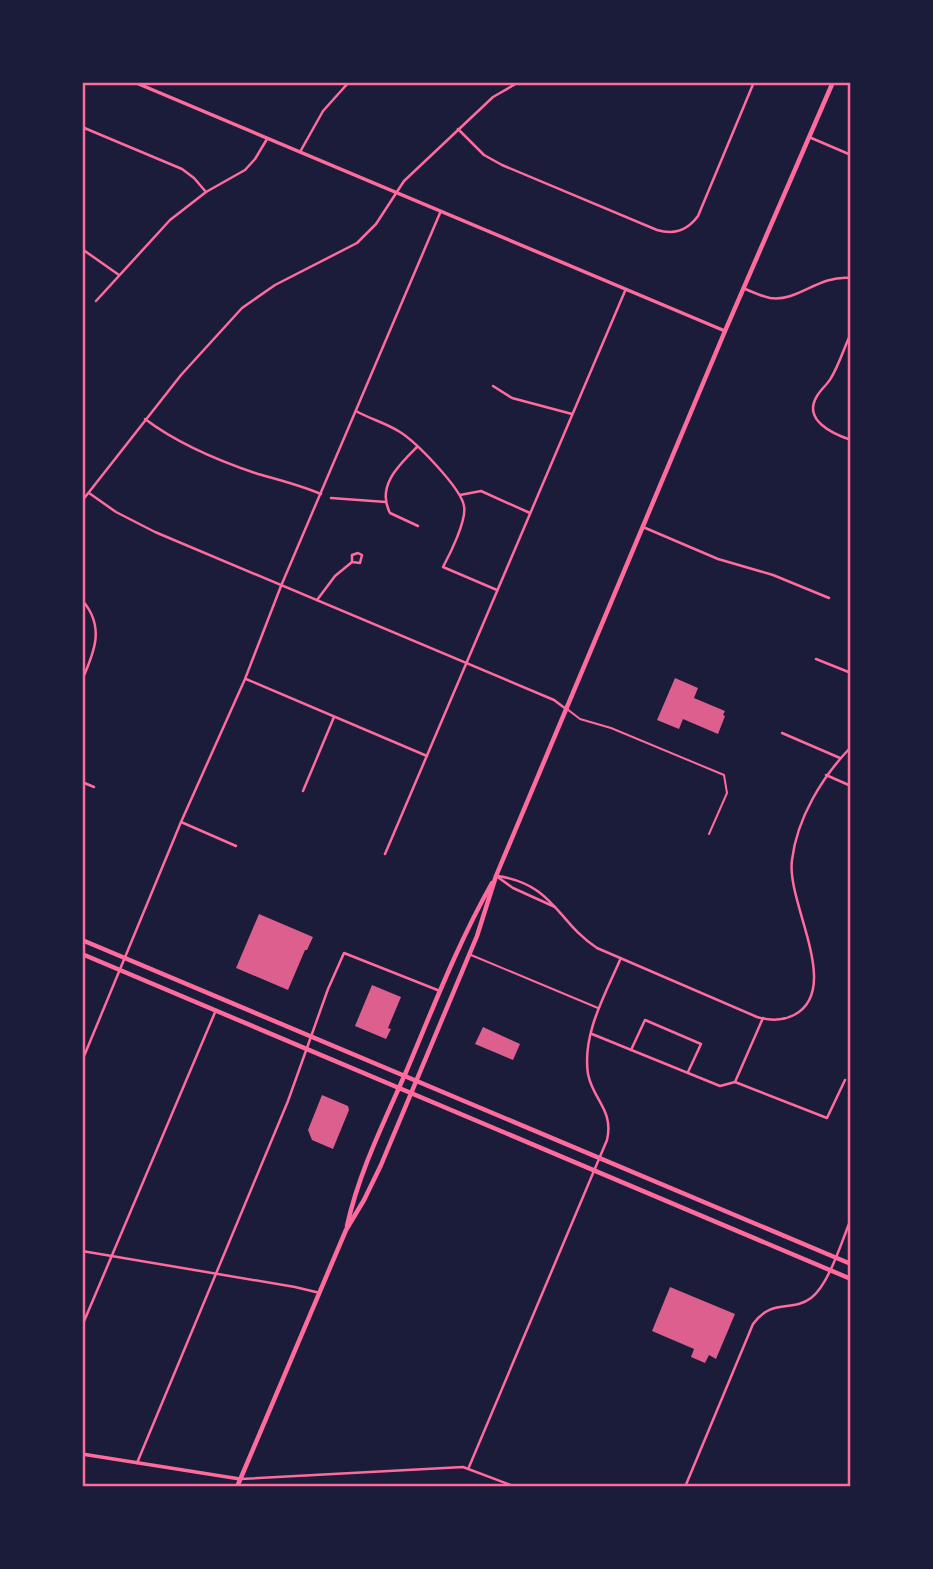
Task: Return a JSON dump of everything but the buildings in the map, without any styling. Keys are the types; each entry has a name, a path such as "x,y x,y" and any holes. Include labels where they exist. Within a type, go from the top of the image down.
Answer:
{"main road":[{"path":"346,1230 371,1186 470,954 496,876 743,288 833,82"},
{"path":"237,1487 346,1230 362,1175 399,1086 440,991 496,876"},
{"path":"82,940 851,1264"},
{"path":"82,954 851,1279"}],"street":[{"path":"134,82 725,331"},
{"path":"300,152 323,111 349,82"},
{"path":"82,501 181,375 242,308 275,285 357,243 376,224 404,181 493,97 519,82"},
{"path":"458,129 484,155 502,165 671,233 689,227 698,216 754,82"},
{"path":"82,127 182,169 206,192"},
{"path":"809,137 851,155"},
{"path":"96,300 170,220 206,192 245,170 267,138"},
{"path":"82,1061 441,211"},
{"path":"82,249 119,275"},
{"path":"743,288 766,297 777,298 793,295 826,279 851,278"},
{"path":"385,854 625,291"},
{"path":"851,333 833,375 818,395 814,406 815,417 821,426 851,440"},
{"path":"492,386 512,398 572,414"},
{"path":"356,411 399,431 460,495 464,502 464,514 443,567 497,590"},
{"path":"145,419 167,434 247,470 294,483 321,495"},
{"path":"417,447 391,474 386,502 390,513 418,526"},
{"path":"460,495 481,491 530,513"},
{"path":"88,493 137,523 554,700 566,709"},
{"path":"331,498 386,502"},
{"path":"643,527 718,559 773,575 829,598"},
{"path":"317,600 335,576 352,562"},
{"path":"82,600 93,616 97,638 82,680"},
{"path":"816,659 851,673"},
{"path":"245,679 426,756"},
{"path":"303,792 334,717"},
{"path":"782,733 840,758"},
{"path":"496,876 546,896 591,944 620,959 762,1018 783,1019 796,1014 810,1000 815,987 814,966 793,890 791,867 796,839 826,775 851,747"},
{"path":"826,775 851,786"},
{"path":"82,782 94,787"},
{"path":"181,822 236,846"},
{"path":"496,876 513,888 556,907"},
{"path":"137,1463 288,1101 328,989 344,953 440,991"},
{"path":"469,1467 608,1137 606,1112 588,1075 590,1033 620,959"},
{"path":"82,1326 216,1010"},
{"path":"735,1082 762,1018"},
{"path":"631,1050 645,1020 701,1044 688,1072"},
{"path":"590,1033 720,1086 735,1082 827,1118 845,1080"},
{"path":"685,1487 756,1321 774,1307 801,1303 809,1299 821,1288 851,1219"},
{"path":"82,1251 320,1293"},
{"path":"82,1454 240,1479 469,1467 516,1487"}],"lane":[{"path":"566,709 580,719 611,728 724,775 727,793 709,834"},
{"path":"470,954 599,1009"}]}
